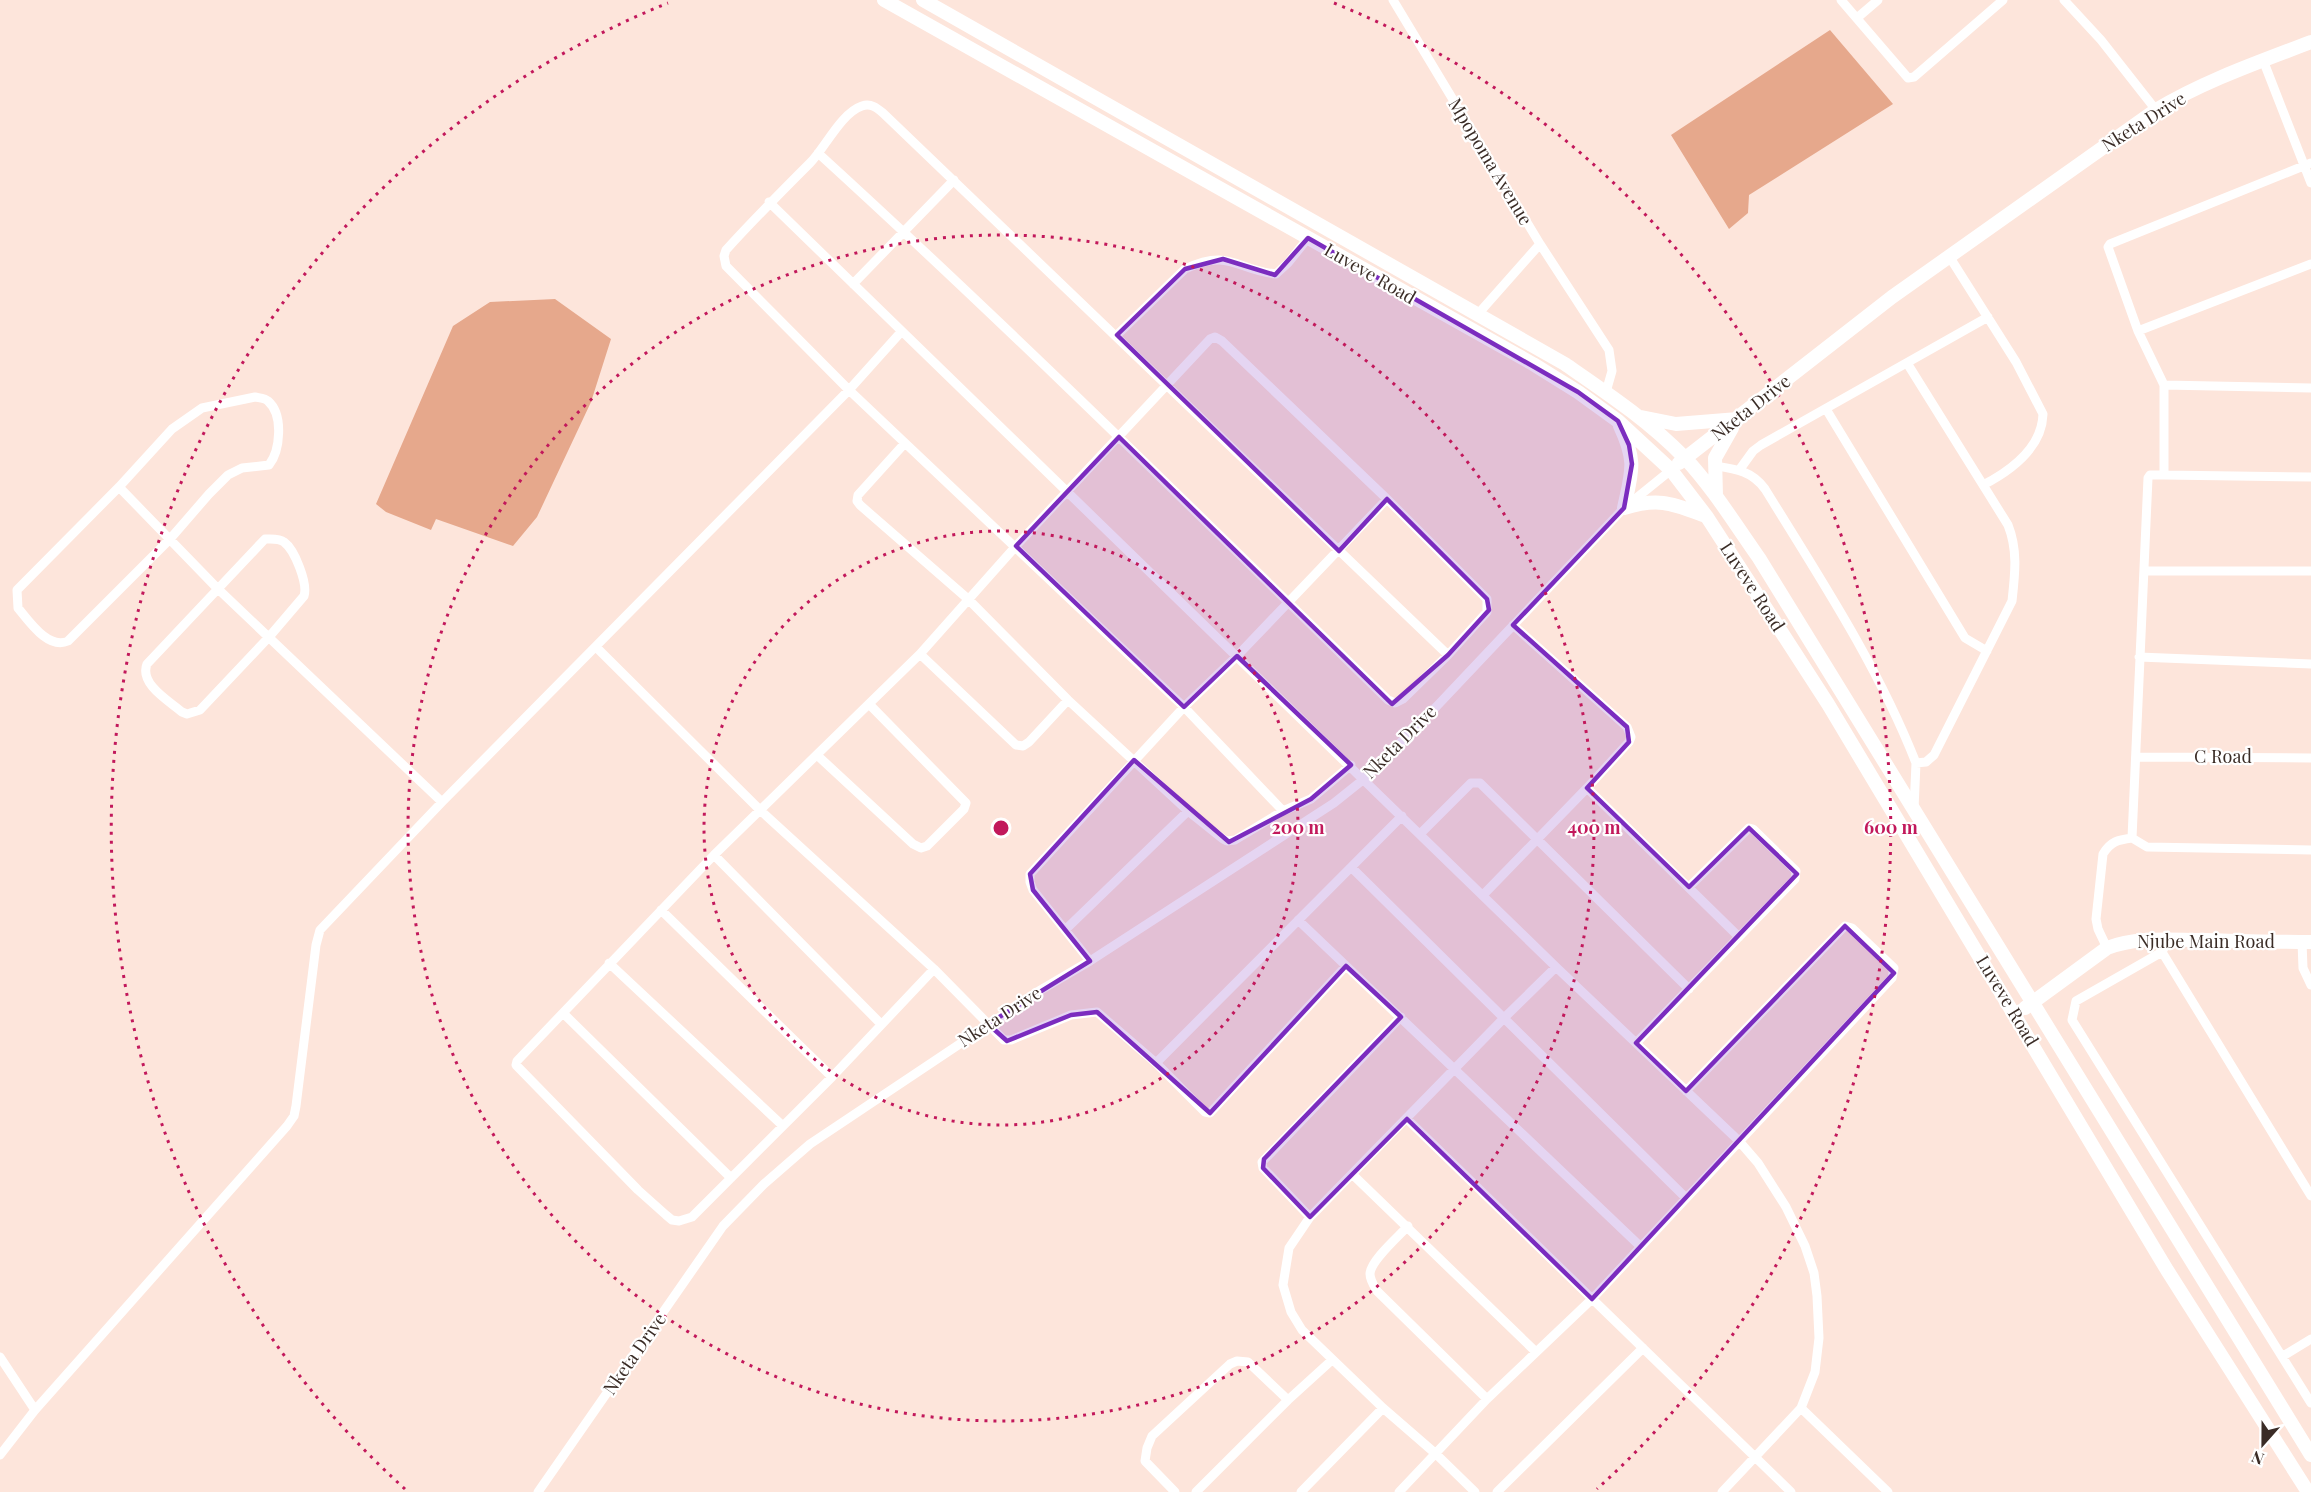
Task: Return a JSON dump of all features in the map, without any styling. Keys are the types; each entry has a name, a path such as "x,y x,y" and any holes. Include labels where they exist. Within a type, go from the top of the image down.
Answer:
{"street":[{"name":"Luveve Road","path":"884,0 1533,364 1578,392 1618,421 1671,470 1707,517 1828,704 2167,1270 2308,1492"},
{"name":"Luveve Road","path":"923,0 1565,364 1639,417 1685,459 1716,496 1758,558 2311,1455"},
{"name":"Mpopoma Avenue","path":"1394,0 1540,244 1478,314"},
{"path":"1841,0 1905,77 1912,78 2003,0"},
{"path":"1857,18 1878,0"},
{"path":"2064,0 2101,40 2156,110"},
{"name":"Nketa Drive","path":"538,1492 723,1226 810,1144 988,1024 1090,961 1334,803 1364,779 1624,508 1818,355 1949,256 2174,99 2263,60 2311,42"},
{"path":"2263,60 2308,164 2311,183"},
{"path":"1283,811 1184,707 849,390 726,266 724,256 726,250 769,202 818,153 845,119 861,106 869,105 884,113 1448,655"},
{"path":"818,153 1119,437 1388,700 1395,703 1403,699 1448,655 1487,612 1486,598 1387,499 1222,341 1215,337 1204,344 1119,437 1066,491 920,654 714,855 609,963 517,1061 516,1065 638,1190 672,1220 679,1221 693,1217 832,1077 934,969"},
{"path":"2163,475 2164,385 2138,331 2108,250 2110,244 2308,164"},
{"path":"854,284 954,180"},
{"path":"769,202 1484,894 1758,1163 1786,1208 1805,1246 1814,1273 1819,1317 1817,1360 1812,1384 1801,1408 1722,1492"},
{"path":"1117,335 1185,269 1199,262 1223,260 1235,261 1275,274 1288,263 1308,238"},
{"path":"1540,244 1610,350 1612,371 1606,392"},
{"path":"1949,256 2016,362 2043,414 2039,430 2026,454 2001,475 1983,485"},
{"path":"2138,331 2311,264"},
{"path":"1740,469 1753,451 1988,317"},
{"path":"0,1455 34,1410 294,1116 316,945 320,930 442,802 849,390 901,332"},
{"path":"1907,363 2008,525 2015,548 2012,601 1934,755 1926,762 1916,763"},
{"path":"2164,385 2311,388"},
{"path":"255,397 267,400 273,406 279,428 279,442 276,456 269,465 242,468 228,475 170,539 68,641 61,644 51,642 18,608 17,590 119,487 172,429 195,411 255,397"},
{"path":"1826,409 1965,638 1988,651"},
{"path":"1639,417 1676,424 1738,419"},
{"path":"1716,496 1714,466 1720,447 1738,419"},
{"path":"1618,421 1632,454 1624,508 1659,501 1707,517"},
{"path":"905,443 858,495 857,501 968,599 1068,700 1188,811 1223,839 1231,842 1283,811 1311,799 1351,765"},
{"path":"1714,466 1740,469 1759,481 1835,601 1894,710 1916,763 1914,811"},
{"path":"2132,838 2147,483 2150,475 2311,477"},
{"path":"119,487 217,588 442,802"},
{"path":"1090,961 1033,890 1030,874 1184,707 1289,603 1387,499"},
{"path":"265,538 284,542 293,555 306,590 294,609 200,710 187,714 149,683 146,676 147,664 217,588 265,538"},
{"path":"2145,571 2311,571"},
{"path":"1484,894 1629,742 1630,733 1627,727 1514,625"},
{"path":"596,647 760,810 934,969 1007,1041 1071,1015 1097,1012 1156,1063 1205,1112 1213,1112 1347,966"},
{"path":"920,654 1016,745 1023,746 1029,742 1068,700"},
{"path":"2139,657 2311,664"},
{"path":"818,756 913,844 921,848 927,846 966,806 966,802 869,704"},
{"name":"C Road","path":"2136,757 2311,758"},
{"path":"1420,834 1471,783 1478,782 1689,989"},
{"path":"1587,788 1739,937"},
{"path":"1065,930 1188,811"},
{"path":"1156,1063 1402,816"},
{"path":"1636,1043 1795,879 1797,874 1794,868 1753,829 1749,828 1689,887"},
{"path":"2107,948 2096,918 2103,854 2116,840 2132,838 2146,847 2311,850"},
{"path":"714,855 881,1024"},
{"path":"1352,868 1686,1198"},
{"path":"661,910 832,1077"},
{"path":"1298,920 1641,1246"},
{"path":"1399,1492 1487,1398 1592,1299 1892,978 1894,968 1852,928 1845,926 1686,1092"},
{"name":"Njube Main Road","path":"2016,1015 2107,948 2135,940 2164,946 2306,942"},
{"path":"2306,942 2303,968 2311,985"},
{"path":"2311,1196 2164,946 2076,1001 2072,1020 2311,1403"},
{"path":"609,963 783,1126"},
{"path":"1475,1492 1302,1330 1291,1312 1283,1285 1289,1248 1310,1217 1503,1018 1556,967"},
{"path":"563,1013 730,1178"},
{"path":"1310,1217 1263,1168 1262,1162 1401,1017"},
{"path":"1407,1119 1791,1492"},
{"path":"1352,1174 1536,1352"},
{"path":"1408,1226 1371,1266 1372,1283 1377,1291 1487,1398"},
{"path":"2283,1356 2311,1340"},
{"path":"1497,1492 1643,1348"},
{"path":"0,1357 34,1410"},
{"path":"1196,1492 1287,1400 1332,1360"},
{"path":"1175,1492 1145,1461 1152,1436 1230,1364 1237,1361 1248,1362 1287,1400"},
{"path":"1301,1492 1383,1408"},
{"path":"1801,1408 1888,1492"}],"highlighted area":[{"path":"1308,238 1578,392 1618,421 1629,445 1632,464 1624,508 1513,625 1627,727 1629,742 1587,788 1689,887 1749,828 1797,874 1636,1043 1686,1091 1845,926 1894,973 1592,1299 1407,1119 1310,1217 1263,1168 1264,1159 1401,1017 1346,966 1210,1113 1097,1012 1071,1015 1007,1041 988,1024 1090,961 1033,890 1030,874 1134,760 1229,842 1311,799 1351,765 1237,656 1184,707 1016,546 1119,437 1392,704 1448,655 1489,610 1487,599 1387,499 1339,551 1117,335 1185,269 1223,259 1275,275"}],"shaded area":[{"path":"1830,30 1893,104 1749,195 1748,213 1729,229 1671,135"},
{"path":"555,299 611,339 591,402 537,517 513,546 436,519 431,530 386,512 376,504 453,326 490,302"}]}
